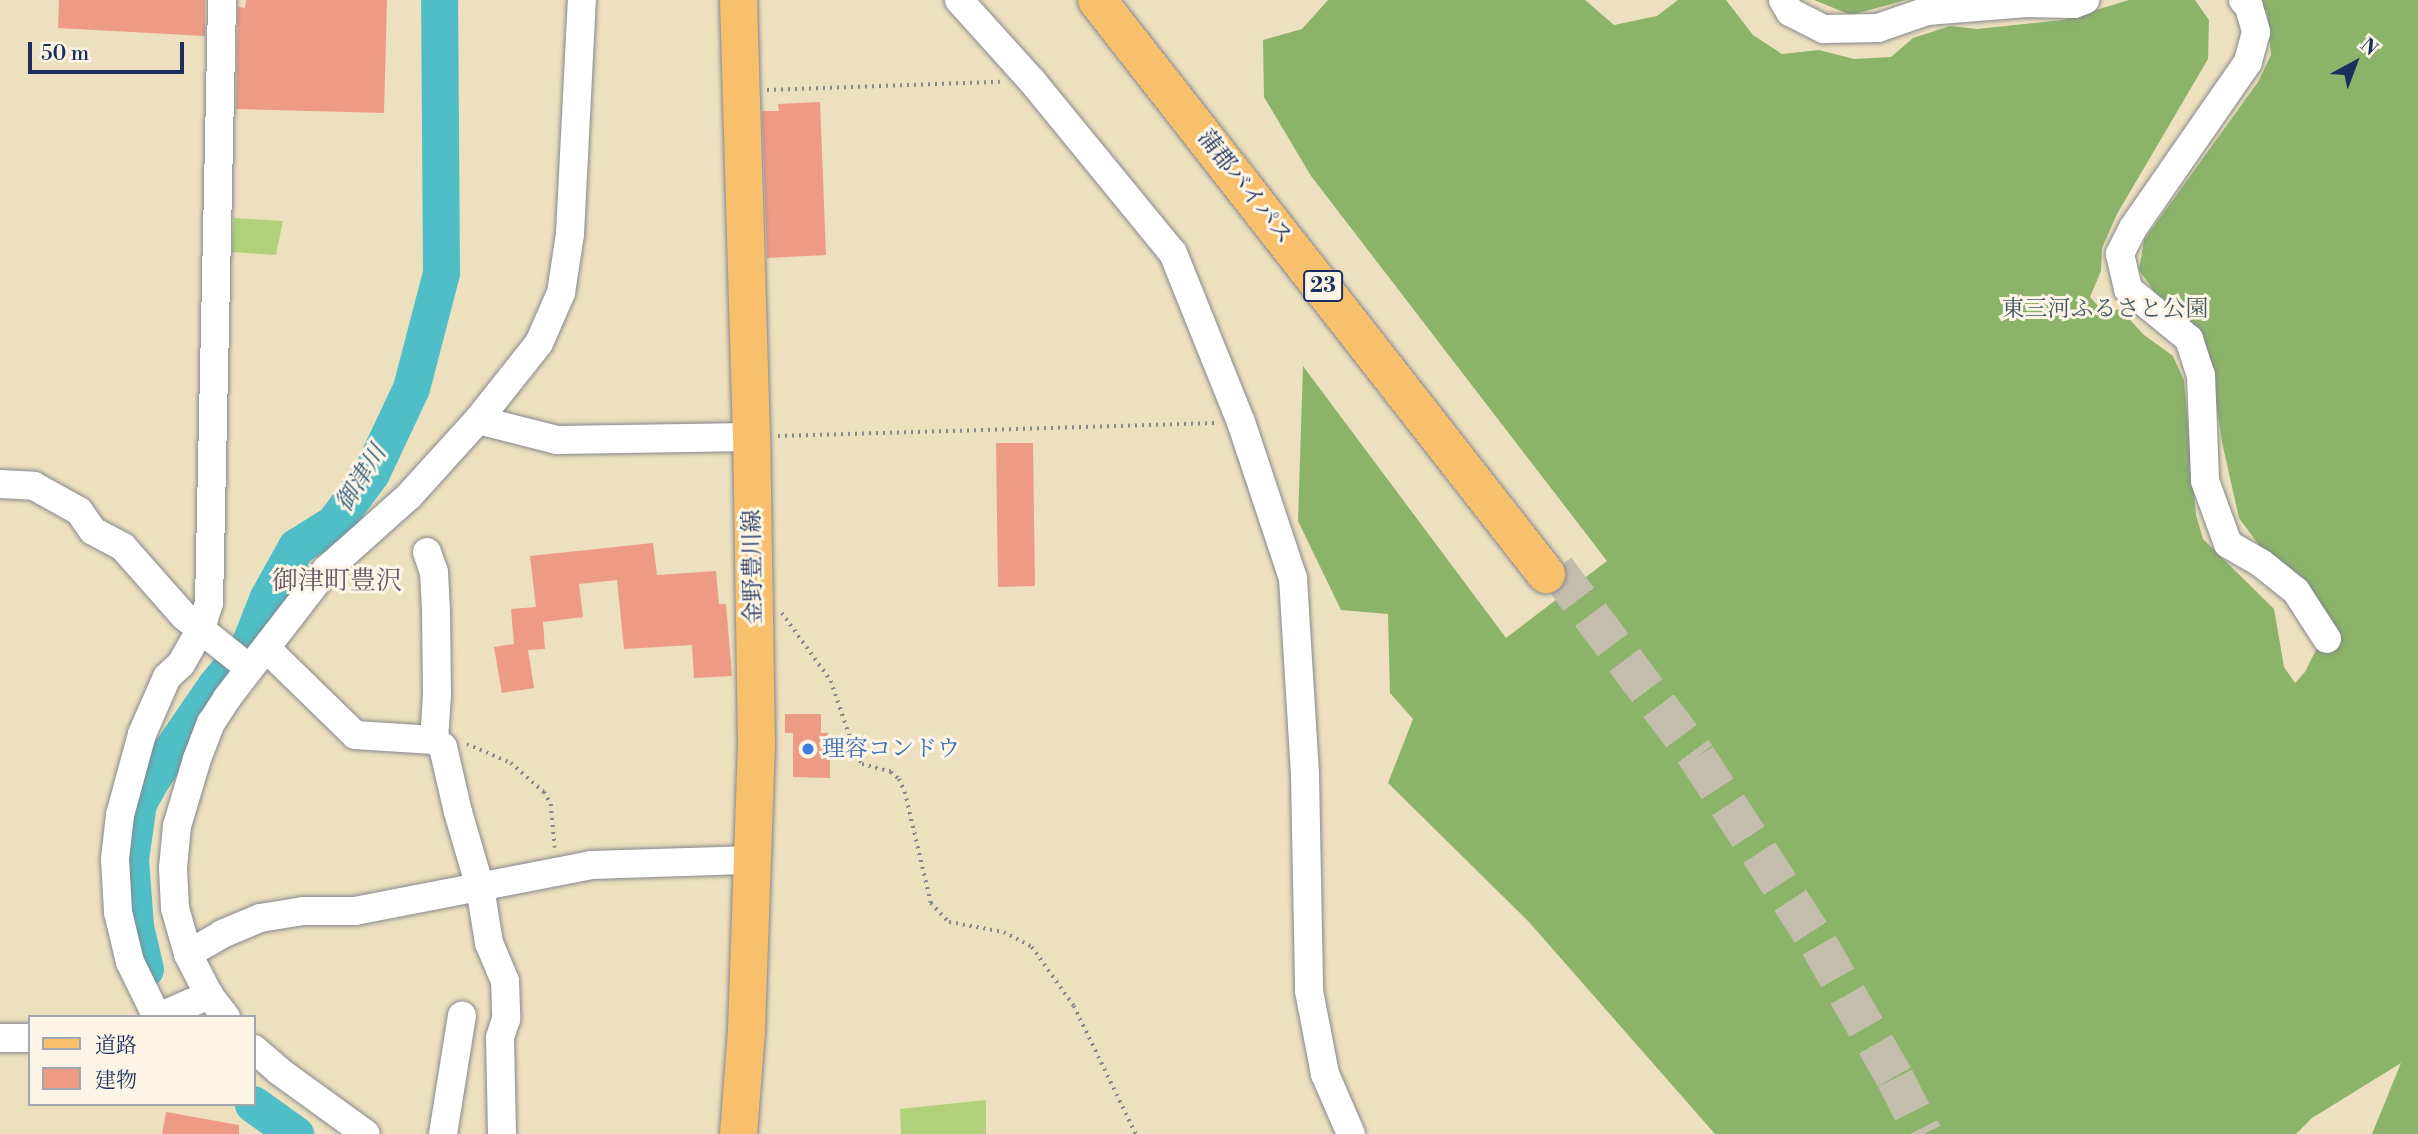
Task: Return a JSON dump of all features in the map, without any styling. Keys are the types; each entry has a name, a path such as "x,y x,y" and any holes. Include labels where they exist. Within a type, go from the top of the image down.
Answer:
{"highway":[{"name":"蒲郡バイパス","path":"1097,0 1551,571 1114,0"}],"main road":[{"name":"金野豊川線","path":"738,0 751,437 756,745 754,860 738,1134"}],"street":[{"path":"157,1015 130,962 118,912 115,859 123,803 142,734 167,677 181,664 204,632 209,603 222,0"},
{"path":"166,1015 211,1004 188,954 175,908 173,868 177,825 189,782 211,723 252,659 326,570 409,496 478,420 539,343 561,293 570,234 582,0"},
{"path":"960,0 1032,81 1173,253 1241,422 1293,578 1305,775 1309,991 1325,1074 1351,1134"},
{"path":"1783,0 1790,12 1824,29 1878,28 1927,11 2027,3 2074,4 2085,0"},
{"path":"2243,0 2249,7 2256,32 2248,62 2133,228 2120,254 2128,289 2189,339 2201,375 2205,481 2228,544 2261,563 2296,591 2327,639"},
{"path":"478,420 557,440 751,437"},
{"path":"0,484 34,486 65,501 79,511 93,531 123,547 184,616 204,632 252,659 355,735 434,740 443,747 480,887 489,943 505,981 506,1019 500,1038 502,1134"},
{"path":"427,552 434,572 436,611 438,695 434,740"},
{"path":"188,954 222,934 260,918 303,911 355,911 591,864 754,860"},
{"path":"443,1134 462,1016"},
{"path":"0,1038 28,1038"},
{"path":"256,1051 279,1071 366,1134"}],"path":[{"path":"740,91 1032,81"},
{"path":"751,437 1241,422"},
{"path":"753,589 784,614 817,658 831,681 856,755 862,764 891,772 899,779 905,792 931,903 939,915 949,922 1004,932 1031,947 1074,1006 1136,1134"},
{"path":"434,740 476,746 511,763 544,792 551,804 555,848"}],"green space":[{"path":"1328,0 1585,0 1614,25 1657,16 1678,0 1726,0 1753,35 1782,54 1819,50 1854,59 1891,57 1913,38 1950,26 1977,29 2063,20 2129,0 2195,0 2209,20 2208,59 2117,214 2102,248 2101,271 2090,297 2104,313 2120,309 2144,335 2173,356 2184,380 2196,515 2203,539 2274,609 2284,667 2295,683 2305,672 2330,622 2264,552 2239,518 2222,442 2212,374 2139,270 2144,240 2258,82 2271,55 2267,12 2258,0 2418,0 2418,1134 2372,1134 2401,1063 2312,1118 2296,1134 1715,1134 1529,922 1388,783 1413,719 1390,693 1388,614 1341,610 1298,521 1303,366 1506,638 1607,561 1311,176 1264,97 1263,40 1302,29"},
{"path":"1814,0 1906,0 1851,15"},
{"path":"234,218 283,221 276,255 232,252"},
{"path":"986,1100 986,1134 901,1134 900,1109"}],"building":[{"path":"59,0 205,0 205,36 58,28"},
{"path":"246,0 387,0 384,113 236,109 238,7 245,8"},
{"path":"820,102 826,255 767,258 762,111 779,111 778,104"},
{"path":"996,443 1033,443 1035,586 998,587"},
{"path":"653,543 657,575 716,571 719,604 726,604 732,676 694,678 692,645 624,649 617,580 579,584 583,617 543,622 545,649 528,650 534,688 502,693 494,647 514,644 511,609 536,607 530,556"},
{"path":"785,714 821,714 821,733 830,733 830,778 793,777 793,733 785,733"},
{"path":"166,1112 239,1125 239,1134 162,1134"}],"waterway":[{"name":"御津川","path":"145,969 135,926 130,859 138,803 215,686 249,645 267,599 296,547 334,523 371,473 411,388 441,273 439,0"},
{"name":"御津川","path":"256,1106 295,1134"}],"tunnel":[{"path":"1556,569 1697,757 1819,945 1895,1078 1923,1134"}],"place":[{"name":"理容コンドウ","path":"808,749"}],"district":[{"name":"御津町豊沢","path":"337,582"}],"park label":[{"name":"東三河ふるさと公園","path":"2105,309"}]}
